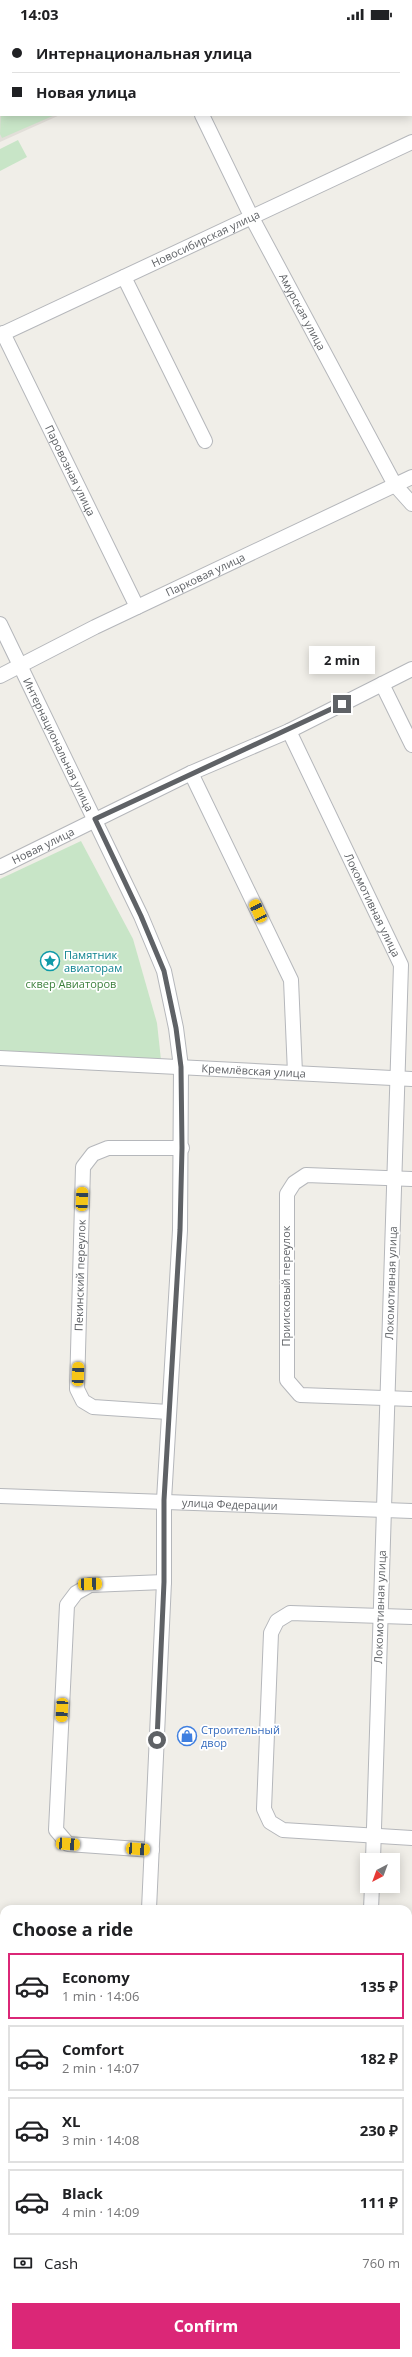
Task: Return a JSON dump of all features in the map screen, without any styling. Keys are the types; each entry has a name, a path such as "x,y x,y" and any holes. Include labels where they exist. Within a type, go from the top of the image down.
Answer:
{"street":[{"name":"Амурская улица","path":"202,116 251,216 395,485 412,504"},
{"name":"Новосибирская улица","path":"2,334 251,216 412,142"},
{"path":"124,277 206,441"},
{"name":"Паровозная улица","path":"2,334 137,607"},
{"name":"Парковая улица","path":"0,676 137,607 412,477"},
{"name":"Интернациональная улица","path":"0,624 22,666 141,916 164,971 176,1028 181,1067 182,1148 180,1230 168,1412 164,1500 164,1582 149,1905"},
{"name":"Новая улица","path":"0,867 191,773 289,731 412,669"},
{"path":"382,684 412,745"},
{"name":"Локомотивная улица","path":"289,731 401,965 384,1510 379,1615 373,1853"},
{"path":"191,773 291,980 295,1073"},
{"name":"Кремлёвская улица","path":"0,1058 412,1079"},
{"name":"Пекинский переулок","path":"168,1412 93,1407 83,1401 77,1389 83,1167 93,1154 108,1148 182,1148"},
{"name":"Приисковый переулок","path":"412,1179 306,1175 294,1182 287,1194 286,1216 287,1380 300,1394 412,1399"},
{"name":"улица Федерации","path":"0,1496 164,1500 412,1511"},
{"path":"152,1850 68,1844 56,1830 67,1605 76,1593 90,1584 164,1582"},
{"path":"412,1618 379,1615 290,1613 277,1621 271,1633 264,1809 270,1822 283,1830 373,1837 412,1838"},
{"path":"371,1905 372,1893"}],"shaded area":[{"path":"0,116 58,116 0,142"}],"green space":[{"path":"1,116 53,116 2,138 0,134"},
{"path":"18,140 27,157 0,171 0,149"},
{"name":"сквер Авиаторов","path":"81,841 133,939 157,1023 161,1060 0,1051 0,879"}],"place":[{"name":"Памятник авиаторам","path":"50,961"},
{"name":"Строительный двор","path":"187,1736"}],"route":[{"path":"157,1740 164,1582 164,1500 168,1412 180,1230 182,1081 176,1028 164,971 141,916 95,819 191,773 289,731 342,704"}]}
